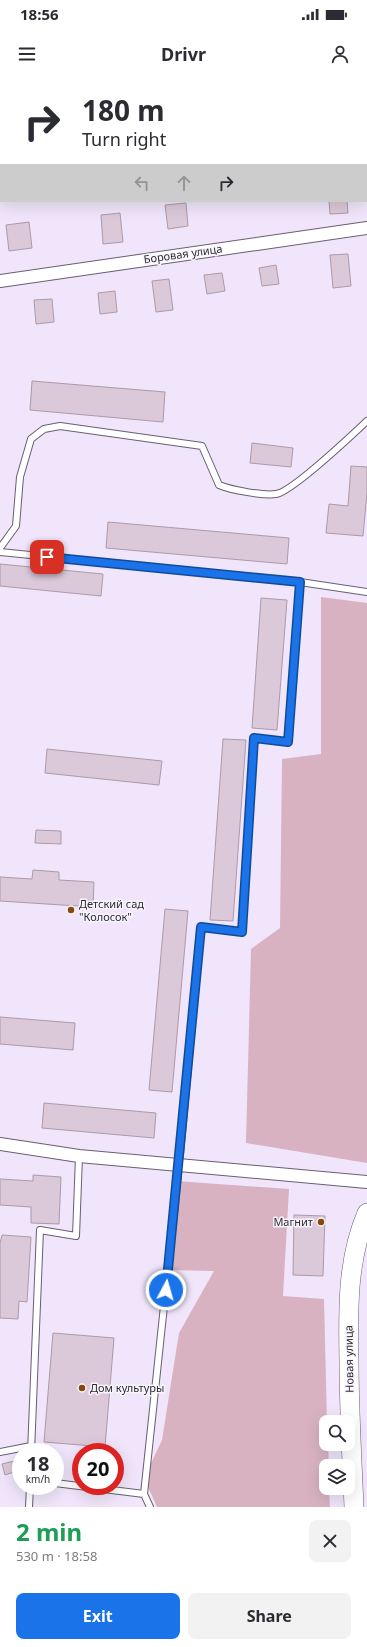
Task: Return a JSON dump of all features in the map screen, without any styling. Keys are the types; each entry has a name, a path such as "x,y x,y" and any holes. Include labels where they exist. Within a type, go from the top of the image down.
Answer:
{"main road":[{"name":"Новая улица","path":"354,1507 348,1318 352,1266 363,1237 367,1213"}],"street":[{"name":"Боровая улица","path":"0,281 367,228"},
{"path":"0,1144 79,1156 367,1182"}],"lane":[{"path":"0,548 16,526 20,477 25,454 31,438 44,429 60,426 202,446 219,485 230,489 277,494 293,485 367,421"},
{"path":"0,552 300,582 367,592"},
{"path":"150,1507 144,1494 179,1165 201,927 242,932 254,738 288,742 300,582"},
{"path":"31,1443 40,1230 76,1236 79,1156"},
{"path":"0,1452 12,1451"},
{"path":"64,1484 144,1494"},
{"path":"29,1507 30,1495"}],"shaded area":[{"path":"321,597 367,603 367,1163 246,1143 251,949 280,928 282,759 321,754"},
{"path":"176,1181 289,1189 283,1296 324,1299 327,1415 319,1415 319,1451 328,1451 329,1459 319,1459 319,1495 329,1495 330,1507 157,1507 144,1478 162,1440 179,1333 214,1271 169,1270"}],"building":[{"path":"329,202 347,202 348,213 330,214"},
{"path":"186,203 188,226 168,229 165,205"},
{"path":"120,213 123,242 103,244 101,215"},
{"path":"29,222 32,248 9,251 6,225"},
{"path":"348,254 351,286 333,288 330,255"},
{"path":"276,265 279,284 262,286 259,268"},
{"path":"222,273 225,291 207,294 204,275"},
{"path":"169,279 173,310 156,312 152,281"},
{"path":"115,291 117,312 100,314 98,293"},
{"path":"52,299 54,322 36,324 34,300"},
{"path":"32,381 165,392 163,422 30,410"},
{"path":"252,443 293,448 291,467 250,463"},
{"path":"351,466 367,467 367,493 363,536 326,533 329,504 348,506"},
{"path":"108,522 289,538 287,564 106,548"},
{"path":"0,564 103,574 101,596 0,586"},
{"path":"261,598 287,600 277,730 252,728"},
{"path":"223,739 246,740 233,921 210,920"},
{"path":"47,749 162,761 159,785 45,773"},
{"path":"36,830 61,831 61,844 35,843"},
{"path":"33,870 59,872 59,880 94,882 93,907 0,901 0,877 32,879"},
{"path":"165,909 188,911 172,1092 149,1090"},
{"path":"0,1017 75,1023 73,1050 0,1044"},
{"path":"44,1103 156,1113 154,1138 42,1128"},
{"path":"33,1175 61,1177 59,1224 31,1223 31,1207 0,1205 0,1179 33,1181"},
{"path":"294,1215 325,1216 323,1276 293,1275"},
{"path":"2,1235 31,1237 27,1302 19,1301 18,1319 0,1318 0,1243"},
{"path":"53,1333 114,1338 105,1443 72,1443 72,1444 44,1442"},
{"path":"12,1462 12,1473 5,1475 2,1464"}],"place":[{"name":"Детский сад \"Колосок\"","path":"71,910"},
{"name":"Магнит","path":"321,1222"},
{"name":"Дом культуры","path":"82,1388"}],"route":[{"path":"47,557 300,582 288,742 254,738 242,932 201,927 166,1290"}]}
